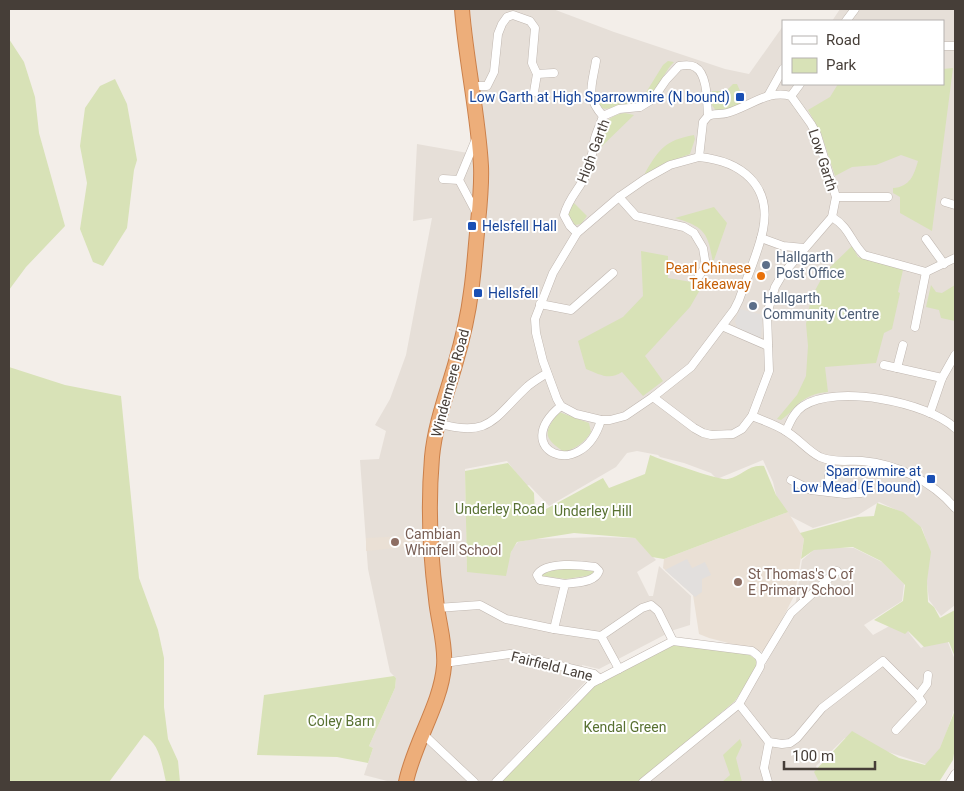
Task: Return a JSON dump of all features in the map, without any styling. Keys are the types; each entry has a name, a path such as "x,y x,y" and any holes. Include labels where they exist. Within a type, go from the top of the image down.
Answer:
{"highway":[{"name":"Windermere Road","path":"406,782 410,765 439,692 444,663 431,543 430,496 434,440 437,423 465,329 479,216 481,167 462,9"}],"street":[{"path":"847,20 856,9"},
{"path":"472,88 487,86 494,72 498,34 506,18 513,15 530,21 535,28 532,63 537,74 534,92"},
{"path":"596,61 591,98 603,116"},
{"name":"High Garth","path":"577,233 570,226 564,215 567,202 580,187 588,172 595,138 603,116 620,109 640,107 653,99 679,66 688,65 696,67 702,74 707,95 708,116 703,122 699,157"},
{"path":"768,96 782,71"},
{"path":"537,74 554,73"},
{"path":"708,116 712,114 726,114 777,93 791,96 799,85"},
{"name":"Low Garth","path":"653,397 694,428 711,435 733,434 742,429 752,416 769,371 767,314 775,287 782,275 832,217 836,197 817,135 791,96"},
{"path":"459,180 478,135"},
{"path":"699,157 714,158 728,162 741,170 752,180 760,192 764,207 761,238 739,300 722,326 691,367 625,416 610,420 601,420 576,414 561,406 552,389 536,333 536,319 540,304 553,273 577,233 619,197 645,179 670,166 699,157"},
{"path":"443,179 459,180"},
{"path":"459,180 479,216"},
{"path":"836,197 888,196"},
{"path":"619,197 636,216 684,227 694,233 703,248 706,266 699,276"},
{"path":"945,202 955,205"},
{"path":"832,217 841,223 851,234 858,249 864,255 926,272 955,258"},
{"path":"761,238 783,246 804,248"},
{"path":"926,239 944,264"},
{"path":"915,327 926,272"},
{"path":"540,304 571,310 613,273"},
{"path":"722,326 768,346"},
{"path":"897,368 903,345"},
{"path":"930,413 942,378 955,355"},
{"path":"884,365 942,378"},
{"path":"437,423 469,428 487,424 501,415 528,386 548,373"},
{"path":"786,431 793,417 802,407 816,400 846,395 895,402 930,413 955,428"},
{"path":"561,406 552,413 542,428 544,446 556,455 568,456 588,445 597,432 601,420"},
{"path":"752,416 786,431 821,458 831,461 875,462 899,468 926,482 955,508"},
{"path":"827,491 831,461"},
{"path":"791,480 811,490 845,494 861,493"},
{"path":"948,500 955,492"},
{"path":"573,563 595,567 599,572 598,575 591,579 565,584 540,580 537,575 538,572 573,563"},
{"path":"643,782 739,704 791,613 837,571"},
{"path":"554,629 565,584"},
{"path":"437,608 480,605 506,619 601,636 651,604 658,611 673,641"},
{"path":"601,636 619,669"},
{"path":"496,782 592,683 673,641 752,651 762,661"},
{"name":"Fairfield Lane","path":"444,663 510,654 594,674 600,679"},
{"path":"739,704 769,742 790,743 797,738 822,708 881,662 886,663 922,702 896,730"},
{"path":"918,696 927,684 928,675"},
{"path":"422,733 474,782"},
{"path":"768,782 764,768 769,742"},
{"path":"950,782 955,774"}],"shaded area":[{"path":"470,9 553,9 614,32 725,69 749,74 782,27 782,85 944,85 944,20 833,20 840,9 955,9 955,605 941,616 929,600 926,575 930,551 922,528 903,513 879,502 858,515 813,528 780,511 773,482 763,460 717,479 711,473 658,455 637,451 627,453 616,467 549,506 529,485 526,486 507,461 465,469 467,569 505,573 512,549 518,542 533,539 635,538 656,560 637,572 649,596 653,596 659,566 691,596 690,625 674,630 599,669 582,665 581,675 586,681 490,782 391,782 364,775 373,748 369,746 395,688 396,678 390,672 368,569 360,460 379,459 386,431 375,425 390,399 406,355 432,218 413,221 417,144 468,153 488,154 478,86"},
{"path":"740,309 763,315 761,337 759,338 737,328 735,321"},
{"name":"St Thomas's C of E Primary School","path":"788,512 804,539 795,594 767,649 763,652 699,634 693,595 663,568 664,559"},
{"name":"Cambian Whinfell School","path":"426,535 424,545 366,551 366,538"},
{"path":"816,548 854,548 882,562 904,584 902,601 864,625 873,635 904,618 909,633 921,648 945,635 955,660 955,707 942,746 928,765 845,738 816,766 822,782 646,782 738,708 763,669 791,618 796,601 802,560"},
{"path":"687,559 692,568 705,562 711,575 702,579 702,592 695,597 665,570"}],"green space":[{"path":"9,39 24,62 35,97 39,133 65,226 26,267 9,290"},
{"path":"668,61 674,62 655,92 645,101 637,105 621,105 607,109 599,107 595,98 636,98 645,94 663,65"},
{"path":"953,68 932,231 900,213 900,197 893,193 893,188 907,183 915,171 918,161 901,155 876,165 852,167 835,176 821,133 808,110 830,97 837,85 944,85 944,69"},
{"path":"115,79 127,104 137,160 134,170 127,228 103,266 93,262 80,229 87,183 80,146 85,108 100,86"},
{"path":"733,84 737,84 745,102 726,111 717,112 711,104 712,91 726,91"},
{"path":"618,114 634,115 601,147 602,129 605,124"},
{"path":"694,135 695,139 690,154 663,164 644,175 658,153 669,143"},
{"path":"572,201 587,216 581,224 575,225 568,215"},
{"path":"714,207 727,223 713,263 707,238 699,228 675,218"},
{"path":"852,246 858,257 903,270 892,329 884,333 876,363 825,367 828,392 815,394 807,398 781,420 777,419 797,395 806,376 808,346 806,324 811,298 825,272"},
{"path":"641,251 668,256 668,278 697,283 701,288 690,307 645,356 663,381 643,396 622,372 617,375 608,376 586,369 578,341 623,317 643,296"},
{"path":"931,285 936,292 942,293 955,285 955,321 941,318 939,310 926,307"},
{"path":"9,367 65,385 121,396 139,578 158,630 164,658 164,707 168,739 178,761 180,782 166,782 157,749 144,735 109,782 9,782"},
{"path":"559,412 589,423 591,432 579,445 564,452 552,442 548,434 550,425"},
{"path":"650,455 690,470 723,479 733,478 753,467 764,466 776,495 788,512 664,559 652,557 635,538 574,533 517,542 511,552 506,576 467,572 465,471 508,463 534,493 535,515 603,478 609,488 645,474"},
{"path":"877,503 903,512 921,527 931,552 927,581 928,602 934,607 940,618 955,610 955,657 949,642 924,647 908,631 905,634 874,620 903,601 905,585 881,561 853,547 814,550 801,559 804,539 800,533 858,517 874,516"},
{"path":"558,568 593,570 595,572 592,575 566,579 542,576 542,573"},
{"name":"Kendal Green","path":"674,644 748,654 757,660 755,671 735,701 639,782 499,782 594,686"},
{"name":"Coley Barn","path":"394,676 396,678 395,688 369,746 373,748 368,763 337,757 257,755 264,695"},
{"path":"955,710 953,760 939,782 819,782 814,772 852,731 899,758 925,765 940,748"},
{"path":"740,739 742,745 736,758 742,782 722,782 730,775 723,755"}],"place":[{"name":"Low Garth at High Sparrowmire (N bound)","path":"740,97"},
{"name":"Helsfell Hall","path":"472,226"},
{"name":"Hallgarth Post Office","path":"766,265"},
{"name":"Pearl Chinese Takeaway","path":"761,276"},
{"name":"Hellsfell","path":"478,293"},
{"name":"Hallgarth Community Centre","path":"753,306"},
{"name":"Sparrowmire at Low Mead (E bound)","path":"931,479"},
{"name":"Cambian Whinfell School","path":"395,542"},
{"name":"St Thomas's C of E Primary School","path":"738,582"}],"park label":[{"name":"Underley Road","path":"500,509"},
{"name":"Underley Hill","path":"593,511"}]}
